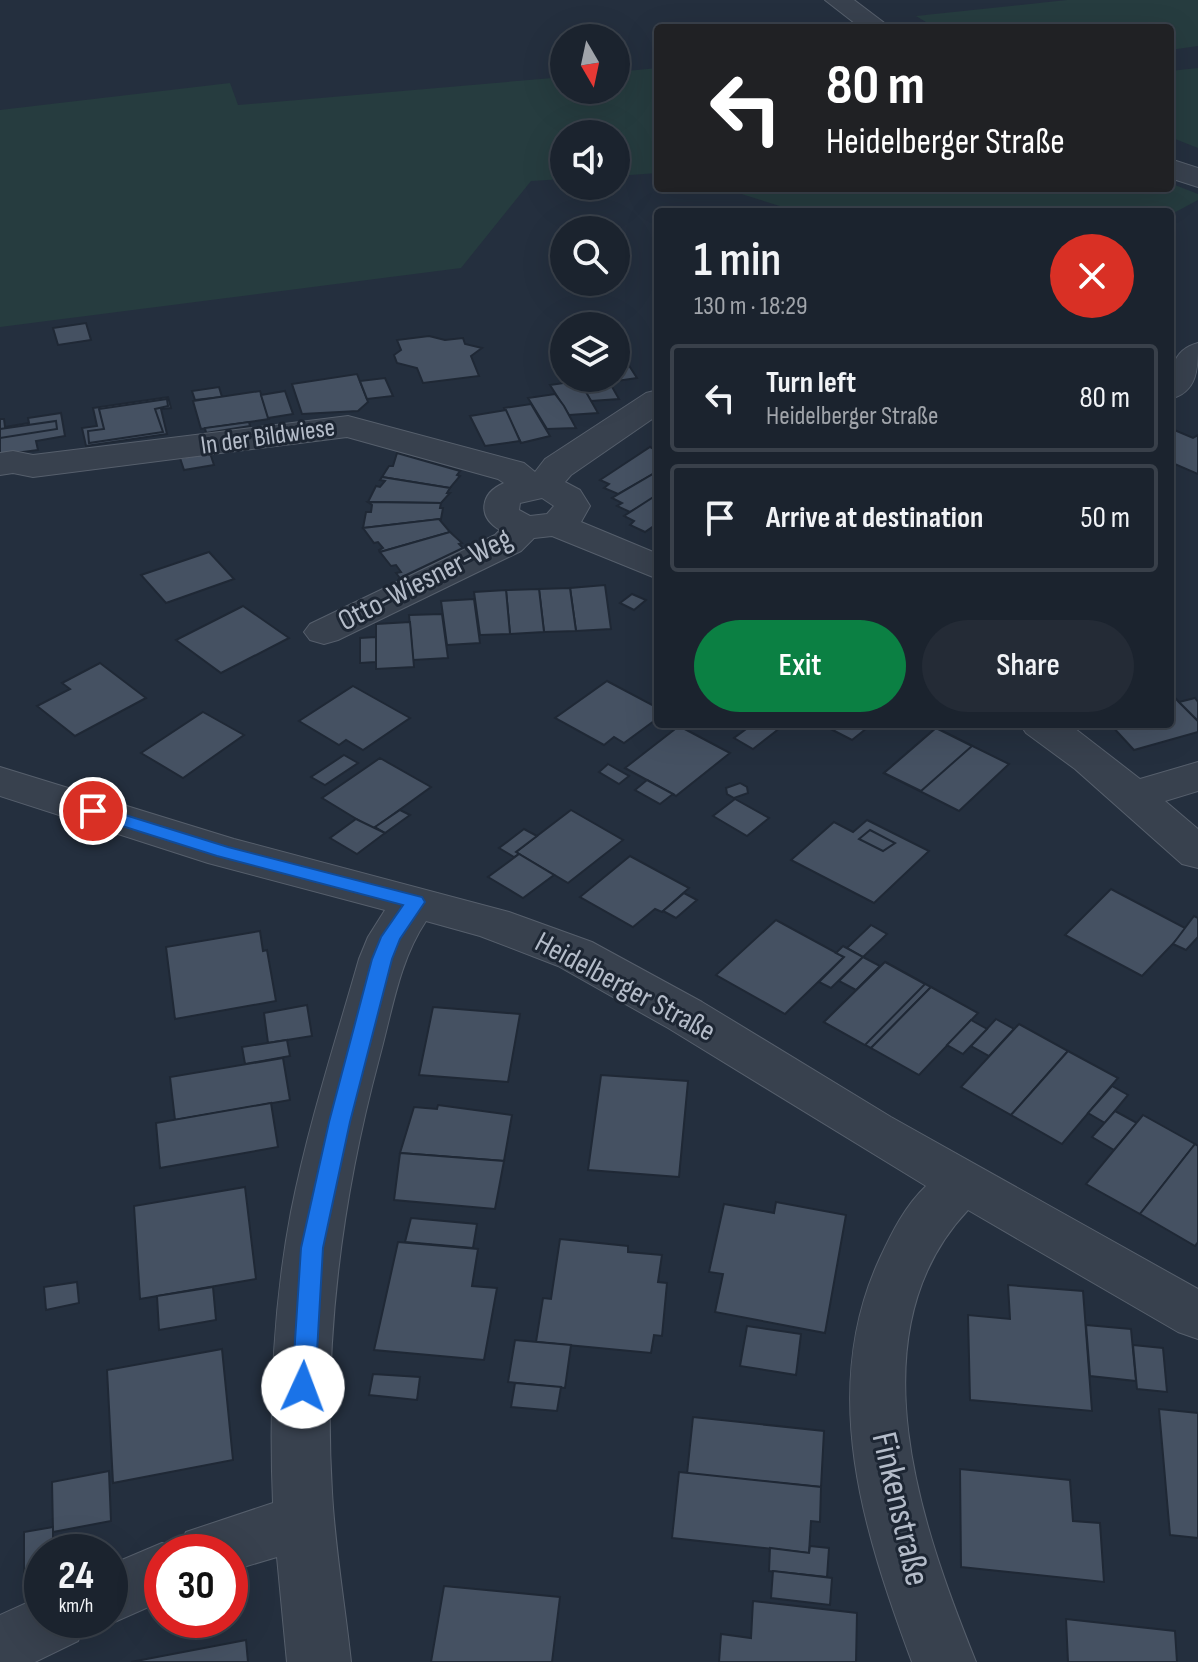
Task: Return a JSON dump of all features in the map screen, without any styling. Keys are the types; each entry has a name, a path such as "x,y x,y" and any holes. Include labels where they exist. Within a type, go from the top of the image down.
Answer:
{"street":[{"path":"837,0 872,24"},
{"path":"1174,159 1198,154"},
{"path":"1174,169 1198,178"},
{"path":"1174,384 1198,353"},
{"path":"654,403 558,467 534,487 504,497 499,506 507,520 540,525 654,567"},
{"name":"In der Bildwiese","path":"0,464 13,462 33,466 171,446 173,451 329,427 369,430 511,471 534,487 563,493 572,506 569,514 540,525"},
{"name":"Otto-Wiesner-Weg","path":"324,632 540,525"},
{"path":"1047,728 1090,759 1198,853"},
{"path":"1134,796 1198,776"},
{"name":"Heidelberger Straße","path":"0,781 224,852 524,933 593,963 962,1182 1198,1316"},
{"path":"319,1662 304,1523 303,1410 312,1248 339,1122 382,959 391,937 415,902"},
{"name":"Finkenstraße","path":"944,1662 902,1542 883,1469 878,1415 880,1364 888,1313 906,1256 926,1220 962,1182"},
{"path":"248,1537 304,1523"},
{"path":"0,1647 24,1635"}],"green space":[{"path":"1067,0 1198,0 1198,46 1174,49 1174,24 929,24 916,16"},
{"path":"654,68 654,173 630,175 630,120 550,120 550,180 531,181 461,268 0,327 0,110 230,83 238,105 550,78 550,104 630,104 630,71"},
{"path":"1198,68 1198,148 1174,139 1174,71"},
{"path":"1174,185 1198,194 1198,200 1174,213 1174,208 786,208 735,192 1174,192"}],"building":[{"path":"86,323 91,340 58,345 53,328"},
{"path":"429,336 445,340 463,338 465,344 482,348 471,356 479,376 423,383 417,368 397,363 394,355 401,350 397,340"},
{"path":"630,367 637,378 630,379"},
{"path":"357,374 368,402 358,411 302,414 292,384"},
{"path":"385,378 393,396 367,399 360,381"},
{"path":"219,387 222,397 195,400 192,391"},
{"path":"260,391 269,419 201,429 193,401"},
{"path":"285,391 293,414 268,418 261,395"},
{"path":"554,392 586,392 598,413 569,415"},
{"path":"585,392 615,392 619,399 591,401"},
{"path":"555,394 576,428 547,429 528,398"},
{"path":"168,397 171,408 161,409 167,434 86,446 82,428 97,426 93,408"},
{"path":"167,399 168,406 155,409 163,432 89,443 88,431 104,429 99,409"},
{"path":"531,404 550,436 521,443 504,408"},
{"path":"506,410 520,441 485,446 470,416"},
{"path":"61,413 65,436 36,441 38,450 0,455 0,419 4,419 5,427 29,423 28,418"},
{"path":"56,421 57,429 0,438 0,429"},
{"path":"249,422 250,426 206,433 205,428"},
{"path":"1174,430 1193,438 1198,435 1198,474 1174,464"},
{"path":"650,447 654,449 654,473 618,494 604,488 609,484 600,480"},
{"path":"210,453 214,465 184,470 180,458"},
{"path":"397,453 460,471 457,475 460,476 450,488 382,477 389,466 393,466"},
{"path":"654,473 654,498 630,512 617,506 622,503 612,498"},
{"path":"382,477 450,488 447,493 450,493 441,503 368,502 376,486 380,487 385,481 380,480"},
{"path":"654,497 654,526 645,532 630,525 634,521 624,516"},
{"path":"368,502 441,503 440,508 443,508 441,519 363,528 366,512 371,512 372,505"},
{"path":"439,519 450,532 380,552 383,548 378,542 374,543 363,528"},
{"path":"450,532 463,548 400,578 396,573 401,572 396,565 391,566 380,552"},
{"path":"209,552 234,579 166,603 141,575"},
{"path":"605,585 611,629 576,631 570,588"},
{"path":"570,588 576,631 544,632 539,589"},
{"path":"539,589 544,632 510,634 506,590"},
{"path":"506,590 510,634 480,635 474,592"},
{"path":"632,594 646,600 634,610 620,603"},
{"path":"474,599 480,643 447,645 441,601"},
{"path":"243,606 289,638 221,673 176,640"},
{"path":"442,614 448,658 413,660 409,615"},
{"path":"410,622 414,667 376,669 376,624"},
{"path":"376,637 376,662 360,663 360,638"},
{"path":"100,663 146,698 75,736 37,706 70,689 62,683"},
{"path":"607,681 654,706 654,721 624,743 614,737 604,745 555,718"},
{"path":"353,686 410,718 363,750 346,740 339,745 299,721"},
{"path":"1174,697 1198,721 1198,732 1134,750 1114,728 1174,728"},
{"path":"1195,698 1198,702 1198,721 1179,702"},
{"path":"203,712 244,735 183,778 141,753"},
{"path":"676,728 683,728 730,753 676,796 625,768"},
{"path":"748,728 780,728 753,749 734,738"},
{"path":"829,728 867,728 852,740"},
{"path":"936,728 1009,764 959,811 884,773"},
{"path":"936,728 972,746 921,791 884,773"},
{"path":"344,755 358,763 325,785 311,777"},
{"path":"380,758 431,787 373,829 322,798"},
{"path":"608,764 629,776 619,784 599,772"},
{"path":"647,780 673,794 660,804 635,790"},
{"path":"740,783 747,787 748,793 734,798 727,794 726,788"},
{"path":"735,799 769,818 747,836 713,816"},
{"path":"400,810 410,815 385,833 375,827"},
{"path":"571,810 623,840 568,883 516,852"},
{"path":"356,819 385,833 357,854 330,838"},
{"path":"867,820 929,851 874,903 791,860 834,822 853,832"},
{"path":"524,829 537,836 516,852 519,854 514,857 499,848"},
{"path":"870,830 895,843 883,851 859,839"},
{"path":"519,854 554,875 523,898 488,877"},
{"path":"630,856 689,888 662,912 655,909 633,927 580,897"},
{"path":"1111,889 1187,929 1142,976 1065,935"},
{"path":"684,893 697,900 676,918 663,911"},
{"path":"1194,916 1198,918 1198,937 1186,950 1173,944"},
{"path":"776,920 844,957 785,1014 716,975"},
{"path":"871,925 887,934 863,957 847,948"},
{"path":"260,931 263,951 267,950 276,1001 175,1019 166,947"},
{"path":"843,946 863,957 831,988 819,982 844,957 836,953"},
{"path":"863,957 880,966 856,990 839,981"},
{"path":"885,962 931,987 871,1048 824,1022"},
{"path":"885,962 925,984 865,1045 824,1022"},
{"path":"931,987 978,1013 919,1075 871,1048"},
{"path":"307,1005 312,1036 268,1043 264,1013"},
{"path":"433,1007 520,1014 508,1082 419,1075"},
{"path":"996,1019 1014,1029 989,1056 971,1046"},
{"path":"971,1020 987,1029 963,1054 947,1045"},
{"path":"1019,1024 1068,1051 1011,1115 961,1087"},
{"path":"287,1040 290,1056 245,1064 242,1047"},
{"path":"1068,1051 1118,1078 1062,1144 1011,1115"},
{"path":"283,1058 290,1100 175,1120 170,1077"},
{"path":"601,1075 688,1081 679,1177 588,1170"},
{"path":"1112,1086 1128,1095 1105,1123 1088,1113"},
{"path":"271,1103 278,1147 160,1168 156,1123"},
{"path":"438,1105 512,1115 504,1161 400,1153 414,1107 437,1109"},
{"path":"1115,1111 1137,1123 1114,1150 1092,1137"},
{"path":"1143,1115 1195,1144 1140,1214 1086,1184"},
{"path":"1195,1144 1198,1146 1198,1242 1195,1246 1140,1214"},
{"path":"400,1153 504,1161 495,1209 394,1200"},
{"path":"245,1187 256,1279 140,1299 134,1206"},
{"path":"776,1202 846,1215 825,1333 715,1312 723,1274 709,1272 724,1204 774,1213"},
{"path":"411,1218 477,1224 473,1248 405,1242"},
{"path":"560,1239 628,1246 628,1252 662,1255 658,1282 667,1283 662,1336 654,1335 651,1353 536,1342 543,1298 551,1299"},
{"path":"398,1242 478,1249 472,1286 497,1288 484,1360 374,1350"},
{"path":"77,1282 79,1303 46,1310 44,1287"},
{"path":"1008,1285 1083,1291 1092,1411 970,1400 968,1315 1010,1319"},
{"path":"213,1287 216,1320 159,1330 157,1296"},
{"path":"1086,1325 1131,1329 1136,1381 1090,1376"},
{"path":"747,1326 801,1334 796,1375 740,1366"},
{"path":"515,1340 571,1345 565,1388 508,1382"},
{"path":"1133,1345 1163,1348 1167,1392 1137,1389"},
{"path":"222,1349 233,1460 113,1483 107,1370"},
{"path":"373,1374 420,1377 417,1400 369,1395"},
{"path":"515,1383 561,1387 557,1411 511,1407"},
{"path":"1159,1409 1198,1413 1198,1538 1170,1535"},
{"path":"693,1417 824,1431 821,1487 687,1474"},
{"path":"960,1469 1070,1480 1073,1521 1100,1523 1104,1582 961,1567"},
{"path":"109,1471 111,1521 53,1532 52,1482"},
{"path":"679,1472 821,1487 820,1522 811,1521 809,1553 672,1538"},
{"path":"53,1527 53,1534 24,1532"},
{"path":"810,1546 829,1548 827,1577 769,1571 770,1548 809,1553"},
{"path":"773,1571 832,1578 830,1605 771,1598"},
{"path":"444,1586 560,1597 552,1662 431,1662"},
{"path":"753,1601 857,1613 856,1662 719,1662 721,1634 751,1638"},
{"path":"1066,1619 1175,1631 1177,1662 1068,1662"},
{"path":"246,1640 248,1662 131,1662"}],"route":[{"path":"93,811 224,852 415,902 391,937 382,959 339,1122 312,1248 303,1387"}]}
